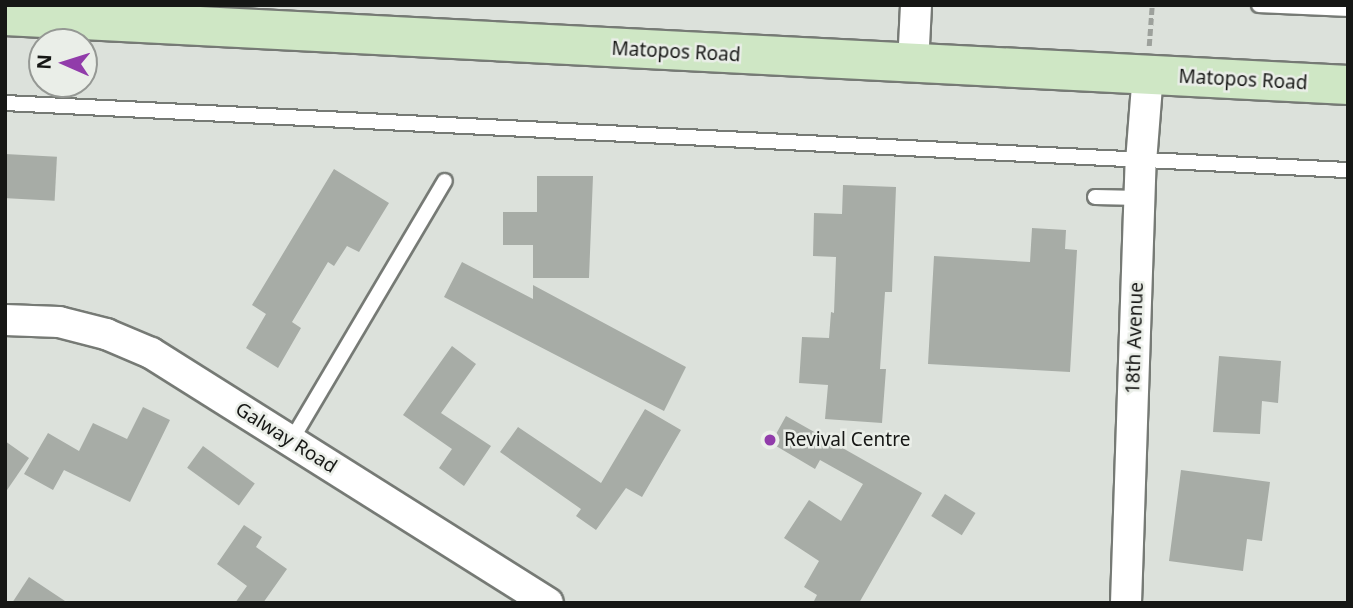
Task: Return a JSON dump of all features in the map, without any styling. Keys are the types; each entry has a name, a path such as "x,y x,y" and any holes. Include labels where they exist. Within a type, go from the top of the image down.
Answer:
{"main road":[{"name":"Matopos Road","path":"5,16 913,65 1348,85"}],"street":[{"path":"913,65 916,5"},
{"name":"18th Avenue","path":"1126,603 1141,162 1148,74"},
{"name":"Galway Road","path":"5,320 59,322 106,334 151,353 548,603"}],"lane":[{"path":"1259,5 1348,9"},
{"path":"5,103 1141,162 1348,170"},
{"path":"291,441 445,181"},
{"path":"1095,197 1140,198"}],"building":[{"path":"5,154 57,157 55,201 5,198"},
{"path":"334,169 389,203 359,252 347,246 334,266 328,262 292,322 301,328 278,368 246,348 266,314 252,305"},
{"path":"537,176 593,176 589,278 533,278 533,245 503,245 503,212 537,212"},
{"path":"843,185 896,187 892,292 885,292 880,369 886,369 882,423 825,419 828,385 799,383 802,337 829,338 831,312 834,313 836,257 813,256 814,213 842,214"},
{"path":"1032,228 1066,230 1065,249 1077,250 1070,372 928,364 934,256 1030,262"},
{"path":"462,262 533,299 533,285 686,367 664,411 444,297"},
{"path":"452,346 476,364 441,413 491,446 464,486 439,468 452,449 403,415"},
{"path":"1219,356 1281,361 1278,403 1262,401 1260,434 1213,432"},
{"path":"143,407 170,420 130,502 64,470 53,490 24,474 48,433 79,451 93,423 127,439"},
{"path":"645,409 681,430 642,497 626,488 596,530 576,516 581,509 500,452 518,427 601,483"},
{"path":"786,416 922,493 859,603 813,603 817,595 804,587 819,561 784,538 809,500 841,521 863,484 820,460 815,469 771,443"},
{"path":"5,441 29,458 5,493"},
{"path":"203,446 255,484 239,505 187,468"},
{"path":"1181,470 1270,482 1262,541 1247,539 1243,571 1169,561"},
{"path":"945,494 976,513 962,535 931,516"},
{"path":"244,525 262,537 256,547 287,569 263,603 235,603 247,586 217,564"},
{"path":"29,577 68,603 12,603"}],"place":[{"name":"Revival Centre","path":"770,440"}]}
